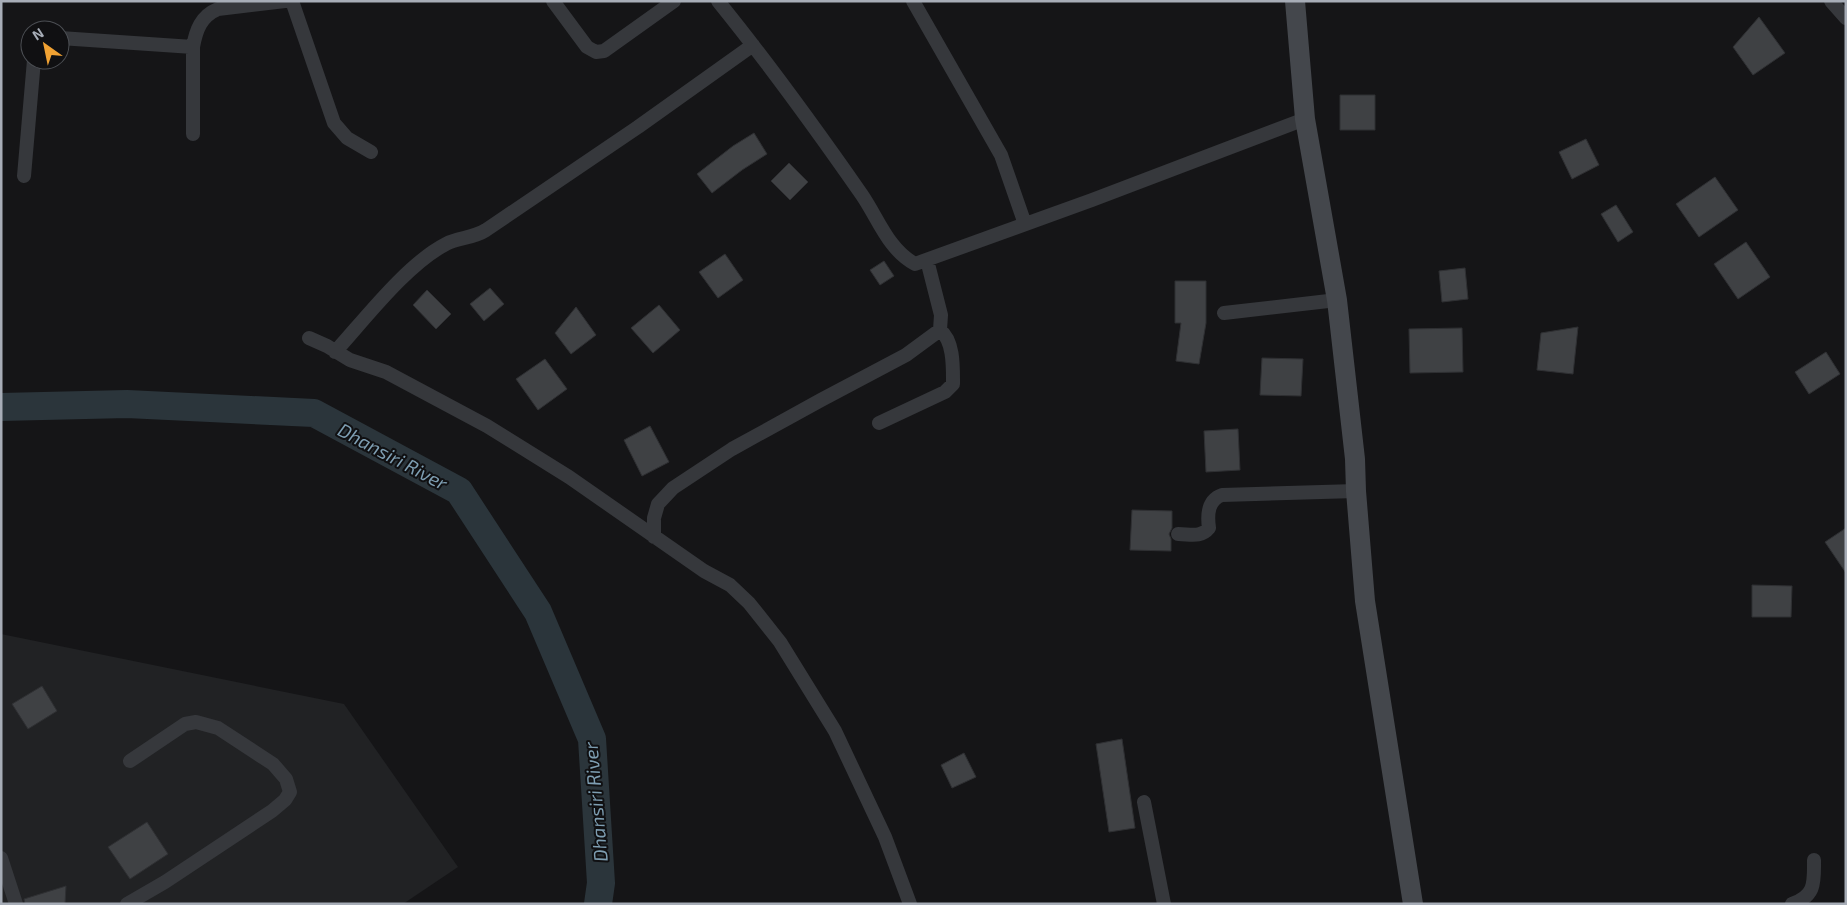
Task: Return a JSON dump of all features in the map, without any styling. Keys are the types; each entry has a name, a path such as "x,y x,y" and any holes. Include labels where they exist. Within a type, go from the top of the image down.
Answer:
{"street":[{"path":"193,134 193,47 195,34 207,13 218,9 285,1"},
{"path":"292,1 334,123 347,138 371,152"},
{"path":"553,1 587,47 596,52 604,51 674,1"},
{"path":"718,1 753,45 864,197 894,248 903,258 915,264 1305,119"},
{"path":"913,1 1001,156 1025,224"},
{"path":"1295,1 1305,119 1337,300 1355,459 1365,601 1413,904"},
{"path":"1831,1 1846,18"},
{"path":"70,39 193,47"},
{"path":"335,352 401,280 440,248 452,241 470,238 486,230 638,127 753,45"},
{"path":"24,176 33,70"},
{"path":"927,260 941,314 940,330"},
{"path":"1224,313 1337,300"},
{"path":"879,423 945,392 953,384 949,342 945,334 940,330"},
{"path":"654,537 654,518 658,504 673,488 732,449 906,355 940,330"},
{"path":"309,338 350,360 386,372 487,426 569,477 654,537 730,585 749,603 780,642 835,732 885,837 910,904"},
{"path":"1178,534 1200,535 1205,533 1209,528 1210,503 1222,495 1356,491"},
{"path":"127,904 166,882 272,811 286,800 290,792 286,780 272,764 218,728 196,722 185,724 130,761"},
{"path":"1144,802 1164,904"},
{"path":"1,858 16,904"},
{"path":"1792,904 1798,902 1811,892 1814,882 1814,860"}],"shaded area":[{"path":"1,634 344,704 458,867 403,904 1,904"}],"building":[{"path":"1759,17 1785,53 1753,75 1733,47"},
{"path":"1340,95 1375,95 1375,130 1340,130"},
{"path":"754,133 767,154 712,193 697,174 733,146"},
{"path":"1586,139 1599,165 1572,179 1559,152"},
{"path":"789,163 808,182 790,200 771,181"},
{"path":"1715,177 1738,210 1699,237 1676,204"},
{"path":"1616,205 1633,232 1618,242 1601,214"},
{"path":"1746,242 1770,277 1738,299 1714,264"},
{"path":"725,254 743,280 718,298 699,272"},
{"path":"884,261 894,276 880,285 870,270"},
{"path":"1465,268 1468,299 1442,302 1439,271"},
{"path":"1175,281 1206,281 1206,323 1199,364 1176,361 1181,323 1175,323"},
{"path":"490,288 504,304 484,321 470,304"},
{"path":"427,290 451,314 436,329 413,305"},
{"path":"659,305 680,330 653,353 631,328"},
{"path":"576,307 596,335 571,354 555,333"},
{"path":"1578,327 1573,374 1537,370 1541,333"},
{"path":"1462,328 1463,372 1410,373 1409,329"},
{"path":"1826,352 1840,374 1809,394 1795,372"},
{"path":"1262,358 1303,359 1301,396 1260,395"},
{"path":"545,359 567,389 538,410 516,379"},
{"path":"650,426 669,462 642,476 624,440"},
{"path":"1238,429 1240,470 1206,472 1204,431"},
{"path":"1132,510 1172,511 1172,528 1169,534 1171,551 1130,550"},
{"path":"1846,528 1846,573 1825,542"},
{"path":"1752,585 1792,586 1791,617 1752,617"},
{"path":"42,686 57,711 28,729 12,704"},
{"path":"1122,739 1135,828 1109,832 1096,744"},
{"path":"964,753 976,777 952,788 941,765"},
{"path":"147,822 168,854 130,879 108,847"},
{"path":"66,886 65,904 25,904 24,899"}],"waterway":[{"name":"Dhansiri River","path":"1,407 127,404 314,413 459,491 538,612 592,739 601,883 598,904"}]}
